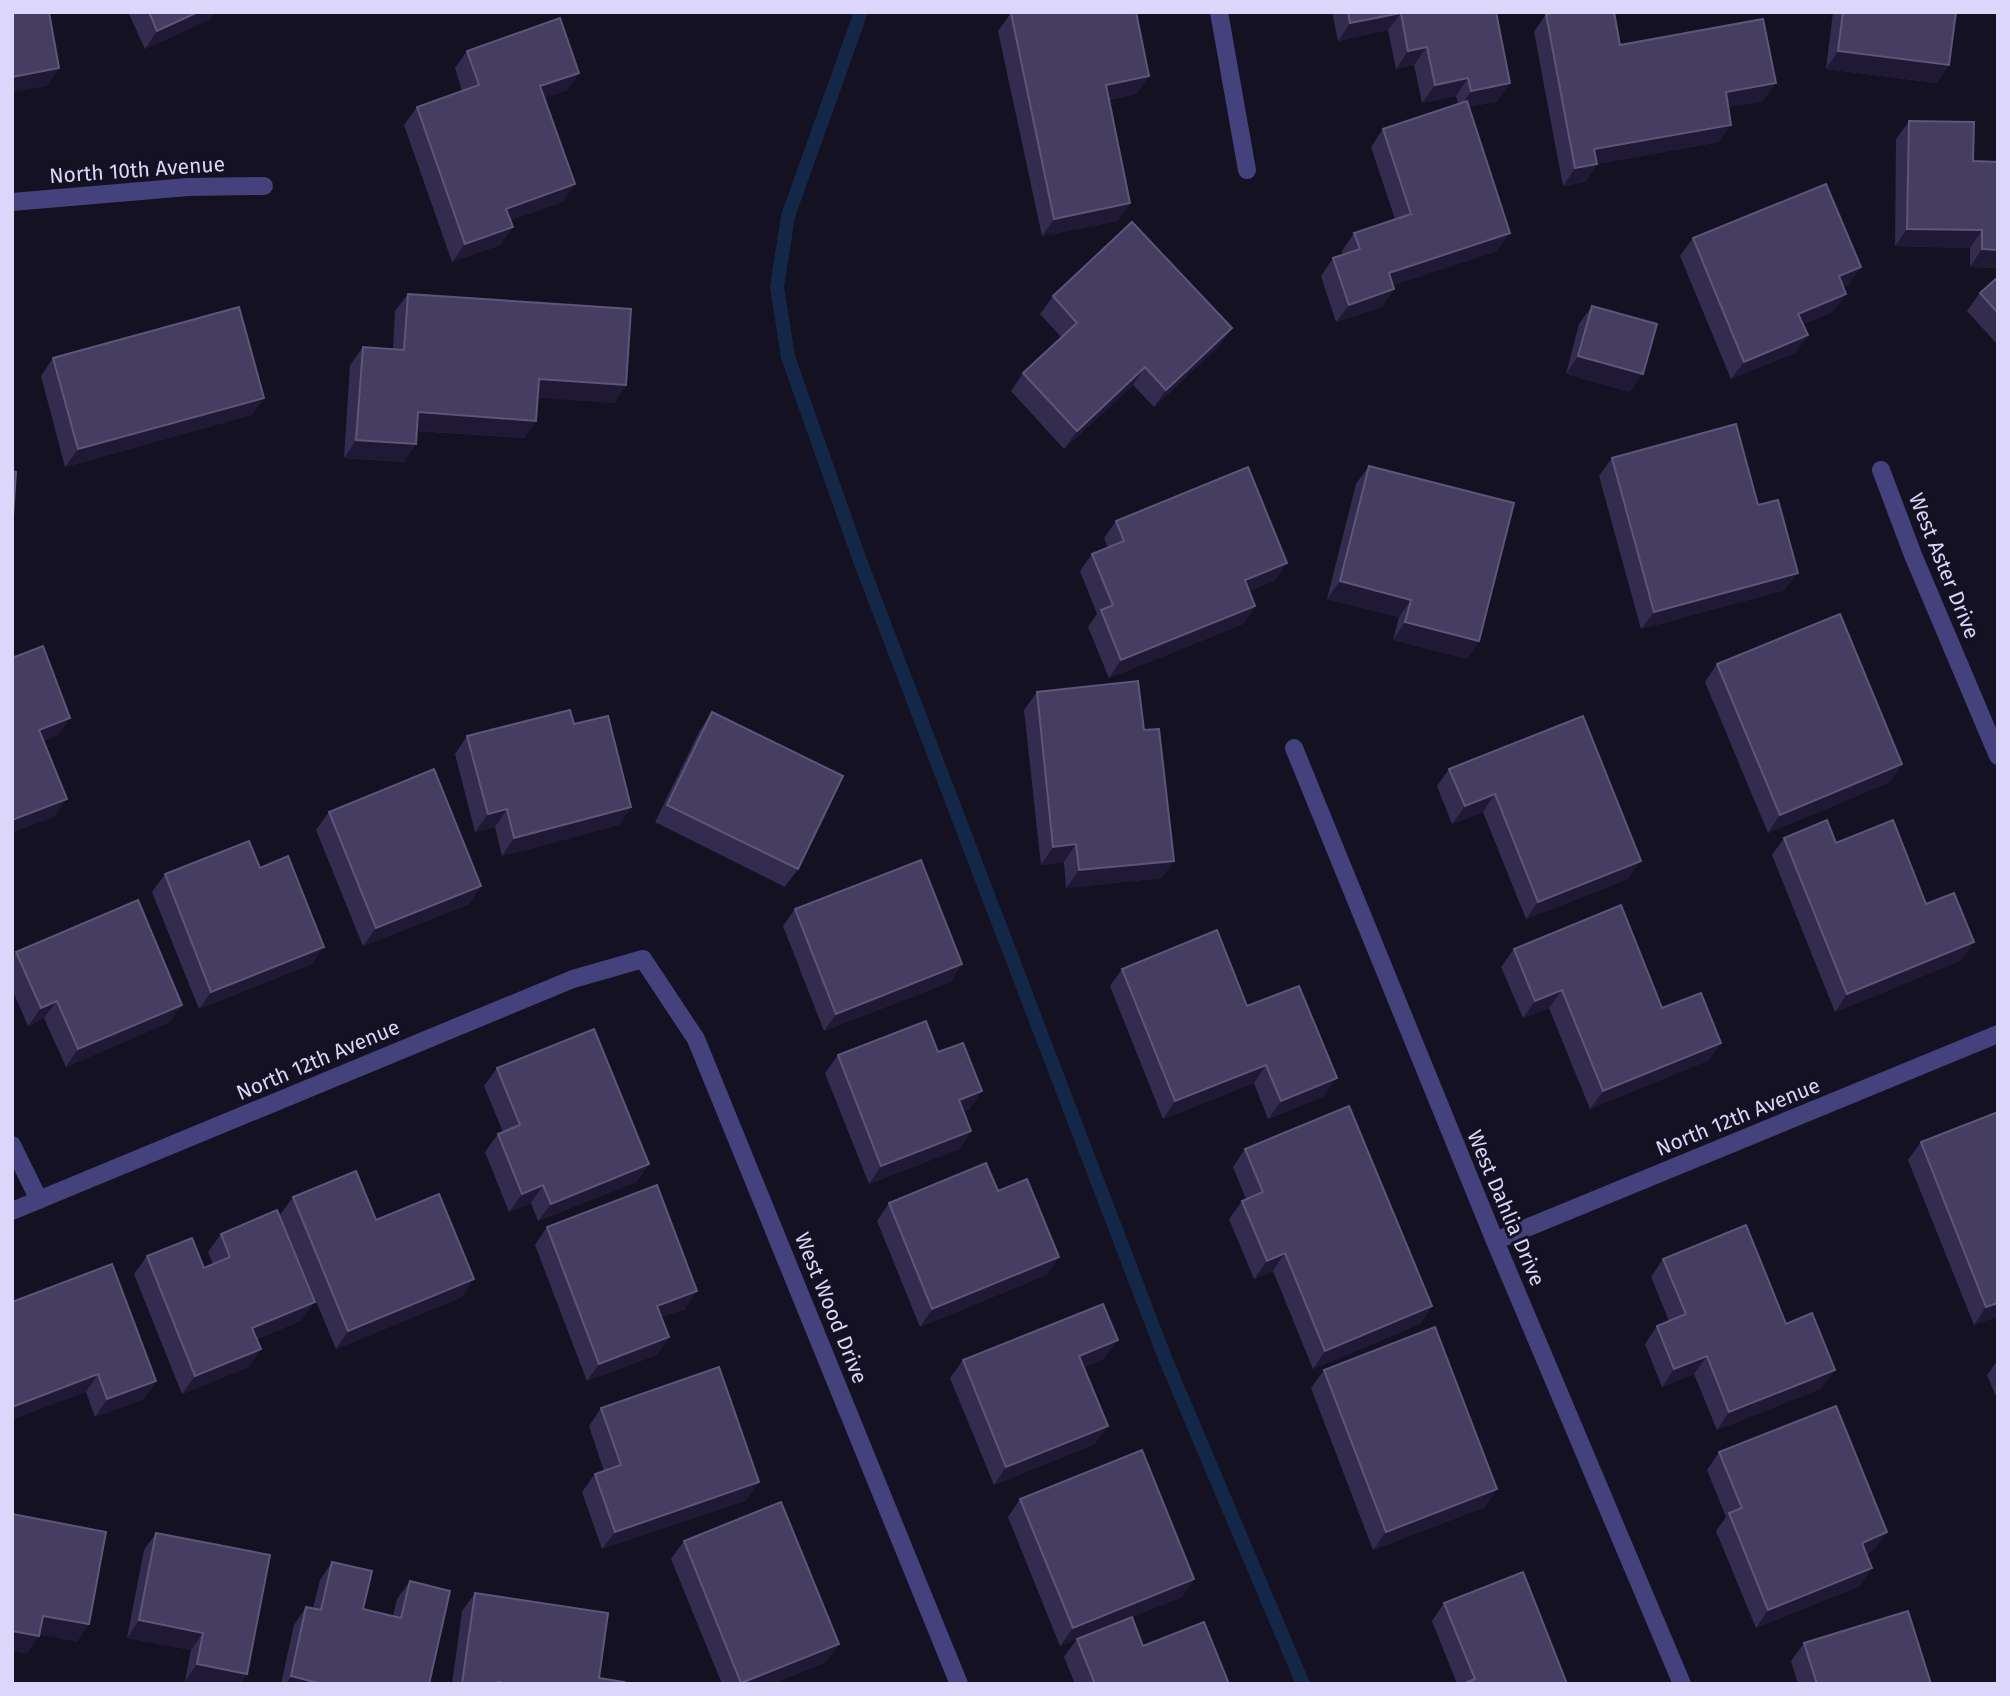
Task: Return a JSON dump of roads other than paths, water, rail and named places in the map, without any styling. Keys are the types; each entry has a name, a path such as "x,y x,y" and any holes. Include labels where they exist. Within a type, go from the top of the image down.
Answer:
{"street":[{"path":"1219,12 1247,170"},
{"name":"North 10th Avenue","path":"12,202 188,187 264,186"},
{"name":"West Aster Drive","path":"1881,470 1913,555 1998,756"},
{"name":"West Dahlia Drive","path":"1293,748 1495,1241 1682,1684"},
{"name":"North 12th Avenue","path":"12,1211 573,979 643,959"},
{"name":"West Wood Drive","path":"643,959 696,1039 959,1684"},
{"name":"North 12th Avenue","path":"1495,1241 1998,1034"},
{"path":"12,1145 39,1200"}],"waterway":[{"path":"861,12 788,216 777,287 788,357 859,558 1165,1358 1303,1684"}]}
